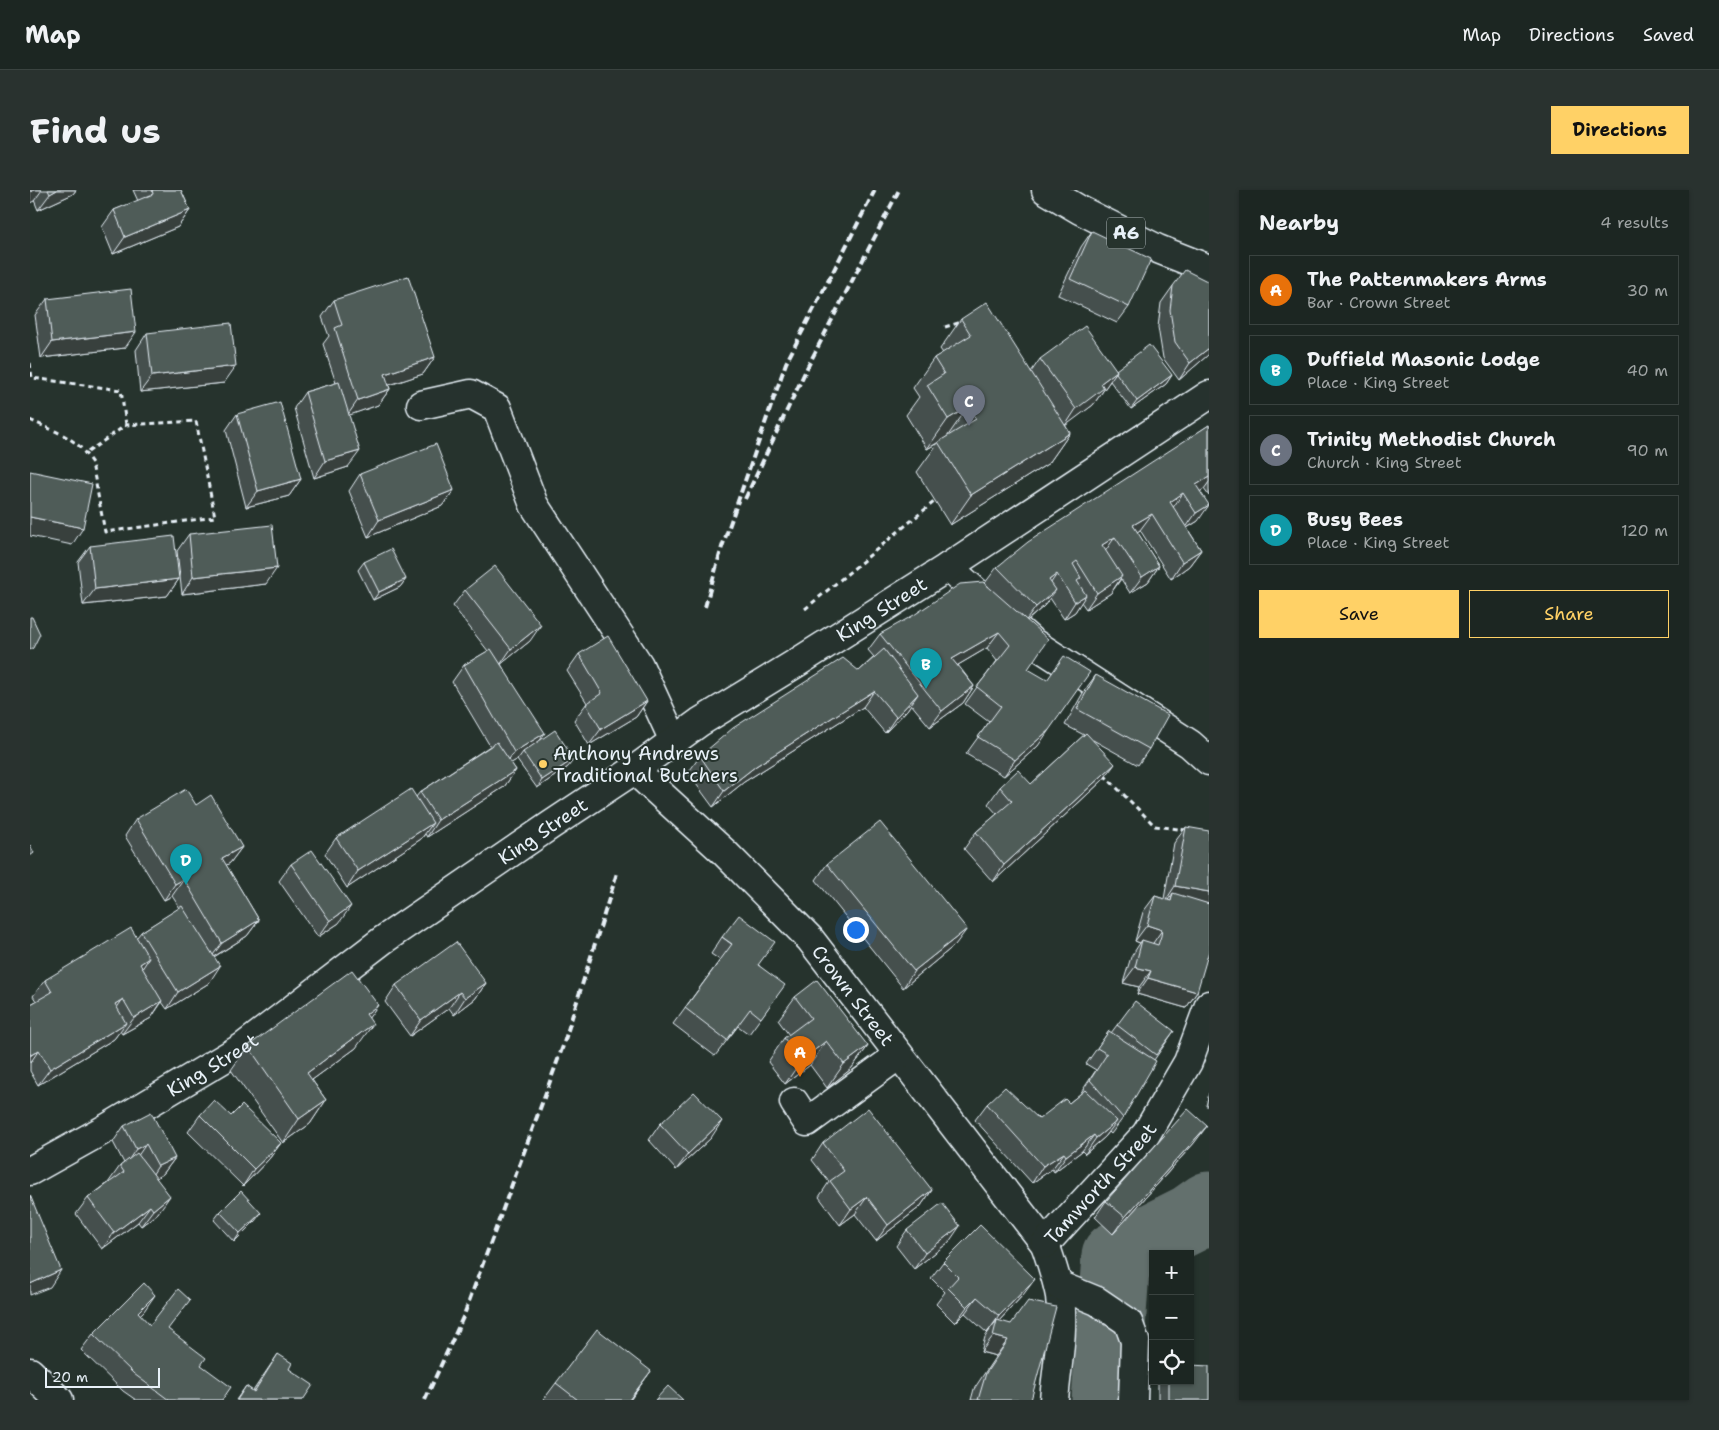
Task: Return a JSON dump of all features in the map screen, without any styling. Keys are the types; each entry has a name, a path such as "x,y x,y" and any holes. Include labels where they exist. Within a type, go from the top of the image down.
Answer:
{"main road":[{"name":"A6","path":"1046,190 1080,210 1158,249 1209,269"},
{"path":"421,405 471,394 497,408 534,505 639,665 674,741"},
{"name":"King Street","path":"30,1171 107,1128 243,1047 383,940 551,824 634,770 700,722 807,657 948,567 1209,395"},
{"path":"948,567 1032,642 1190,744 1209,760"},
{"name":"Crown Street","path":"634,770 725,853 810,939 1045,1244"},
{"name":"Tamworth Street","path":"1054,1400 1062,1330 1058,1285 1045,1244 1146,1134 1188,1062 1209,1005"},
{"path":"794,1102 807,1122 899,1055"},
{"path":"1058,1285 1097,1301 1128,1322 1135,1341 1133,1400"},
{"path":"30,1372 59,1400"}],"path":[{"path":"945,327 969,319"},
{"path":"30,363 32,378 121,390 126,425"},
{"path":"30,420 65,436 80,447 85,454 92,463 105,532 215,517 196,420 126,425 85,454"},
{"path":"805,609 935,501"},
{"path":"1101,773 1155,826 1191,831"}],"building":[{"path":"48,190 57,190 50,194"},
{"path":"152,190 181,190 190,210 125,237 114,210 153,194"},
{"path":"1092,231 1151,259 1129,307 1070,279"},
{"path":"1185,270 1209,282 1209,348 1190,363 1175,342 1170,310 1173,286"},
{"path":"408,276 435,357 385,374 390,389 358,400 335,328 342,325 334,300"},
{"path":"131,289 136,332 52,342 47,299"},
{"path":"987,302 1070,433 971,495 938,442 976,419 968,407 948,419 927,385 944,374 934,358 971,335 961,319"},
{"path":"231,323 236,366 152,376 147,333"},
{"path":"1085,326 1117,371 1101,383 1104,388 1076,409 1040,359"},
{"path":"1149,345 1172,375 1137,401 1116,373 1116,370"},
{"path":"339,382 360,451 325,461 305,392"},
{"path":"280,402 301,479 258,491 237,414"},
{"path":"1209,425 1209,477 1196,485 1209,505 1196,513 1183,493 1170,502 1201,550 1182,562 1152,514 1133,525 1159,566 1142,577 1115,537 1102,545 1122,576 1097,593 1077,561 1073,564 1081,578 1077,581 1086,595 1075,602 1057,574 1049,580 1056,590 1036,607 997,567 1028,542"},
{"path":"436,444 454,490 379,520 360,474"},
{"path":"30,471 92,484 83,528 30,517"},
{"path":"272,525 277,568 193,577 189,534"},
{"path":"174,536 179,579 95,589 90,546"},
{"path":"391,549 406,579 379,592 364,562"},
{"path":"495,566 541,625 511,649 465,590"},
{"path":"983,582 1048,639 1028,669 1047,680 1064,656 1090,672 1049,730 1015,760 978,737 1001,706 977,687 1010,645 999,632 952,659 974,686 942,711 880,634 914,615 960,584"},
{"path":"30,617 32,617 40,634 30,650"},
{"path":"608,636 647,701 601,729 586,704 602,693 579,654"},
{"path":"491,649 545,733 514,752 464,665"},
{"path":"884,649 918,694 896,717 874,691 756,766 724,791 700,756 733,728 843,658 859,671"},
{"path":"1096,675 1168,715 1149,749 1077,709"},
{"name":"Anthony Andrews Traditional Butchers","path":"555,730 574,759 542,780 523,752"},
{"path":"1086,733 1115,764 1004,865 976,832 1012,801 1000,787 1018,770 1031,784"},
{"path":"497,742 516,770 438,820 420,792"},
{"path":"186,789 196,805 211,795 242,847 222,858 259,920 222,943 184,879 175,884 136,819"},
{"path":"411,789 433,823 358,871 336,838"},
{"path":"880,822 967,929 914,971 827,864"},
{"path":"1186,827 1209,831 1209,892 1175,886"},
{"path":"30,845 34,853 30,856"},
{"path":"312,850 351,906 330,921 291,864"},
{"path":"1173,893 1209,904 1209,951 1197,992 1148,978 1151,971 1135,967 1142,940 1158,945 1161,936 1162,930 1147,925 1155,896 1171,901"},
{"path":"182,906 220,966 178,992 141,932"},
{"path":"739,915 775,942 758,965 785,985 761,1018 750,1009 727,1040 685,1008 732,944 722,937"},
{"path":"131,928 149,958 140,964 162,1001 134,1018 123,999 115,1004 126,1023 50,1069 39,1050 31,1055 30,1053 30,1002 31,1004 52,992 45,980"},
{"path":"456,942 486,983 465,998 460,992 421,1020 396,985"},
{"path":"352,970 378,1005 366,1014 373,1024 307,1073 326,1100 299,1119 248,1046"},
{"path":"817,980 868,1046 844,1064 826,1041 801,1061 784,1038 811,1018 795,997"},
{"path":"1135,1001 1174,1031 1156,1055 1117,1025"},
{"path":"1109,1031 1156,1061 1123,1118 1090,1080 1107,1054 1097,1048"},
{"path":"1005,1087 1039,1119 1065,1099 1069,1103 1085,1090 1117,1121 1096,1138 1094,1135 1066,1156 1064,1153 1043,1166 987,1104"},
{"path":"694,1092 722,1121 688,1154 660,1124"},
{"path":"214,1100 231,1116 242,1105 281,1143 254,1169 200,1115"},
{"path":"868,1108 932,1190 888,1225 867,1197 851,1209 830,1181 844,1171 823,1143"},
{"path":"1188,1109 1207,1126 1125,1217 1106,1201"},
{"path":"151,1112 175,1158 158,1166 146,1144 136,1149 124,1126"},
{"path":"137,1153 170,1196 153,1210 150,1206 114,1233 88,1198 124,1172 120,1166"},
{"path":"241,1191 261,1213 240,1233 220,1212"},
{"path":"30,1195 61,1270 30,1284"},
{"path":"942,1203 960,1226 925,1253 907,1230"},
{"path":"980,1225 1035,1279 999,1316 977,1297 967,1307 948,1288 958,1277 943,1262"},
{"path":"144,1283 155,1295 138,1312 150,1325 178,1289 190,1300 168,1329 206,1358 201,1365 231,1387 222,1400 169,1400 134,1374 93,1334"},
{"path":"1028,1301 1056,1307 1031,1400 978,1400 986,1373 1008,1340 993,1336 997,1320 1011,1324"},
{"path":"597,1329 651,1371 629,1400 578,1400 556,1383"},
{"path":"278,1354 292,1363 289,1369 313,1385 303,1400 237,1400 246,1386 254,1392"},
{"path":"1194,1365 1209,1366 1209,1400 1169,1400 1169,1385 1194,1385"},
{"path":"668,1386 683,1400 655,1400"}],"waterway":[{"path":"1106,1400 1116,1256 1192,1218 1209,1206"}],"railway":[{"path":"705,607 722,547 786,363 875,190"},
{"path":"745,499 807,368 899,190"},
{"path":"425,1400 464,1315 563,1046 617,873"}],"place":[{"name":"Trinity Methodist Church","path":"969,426"},
{"name":"Duffield Masonic Lodge","path":"926,689"},
{"name":"Anthony Andrews Traditional Butchers","path":"543,764"},
{"name":"Busy Bees","path":"186,885"},
{"name":"The Pattenmakers Arms","path":"800,1077"}]}
